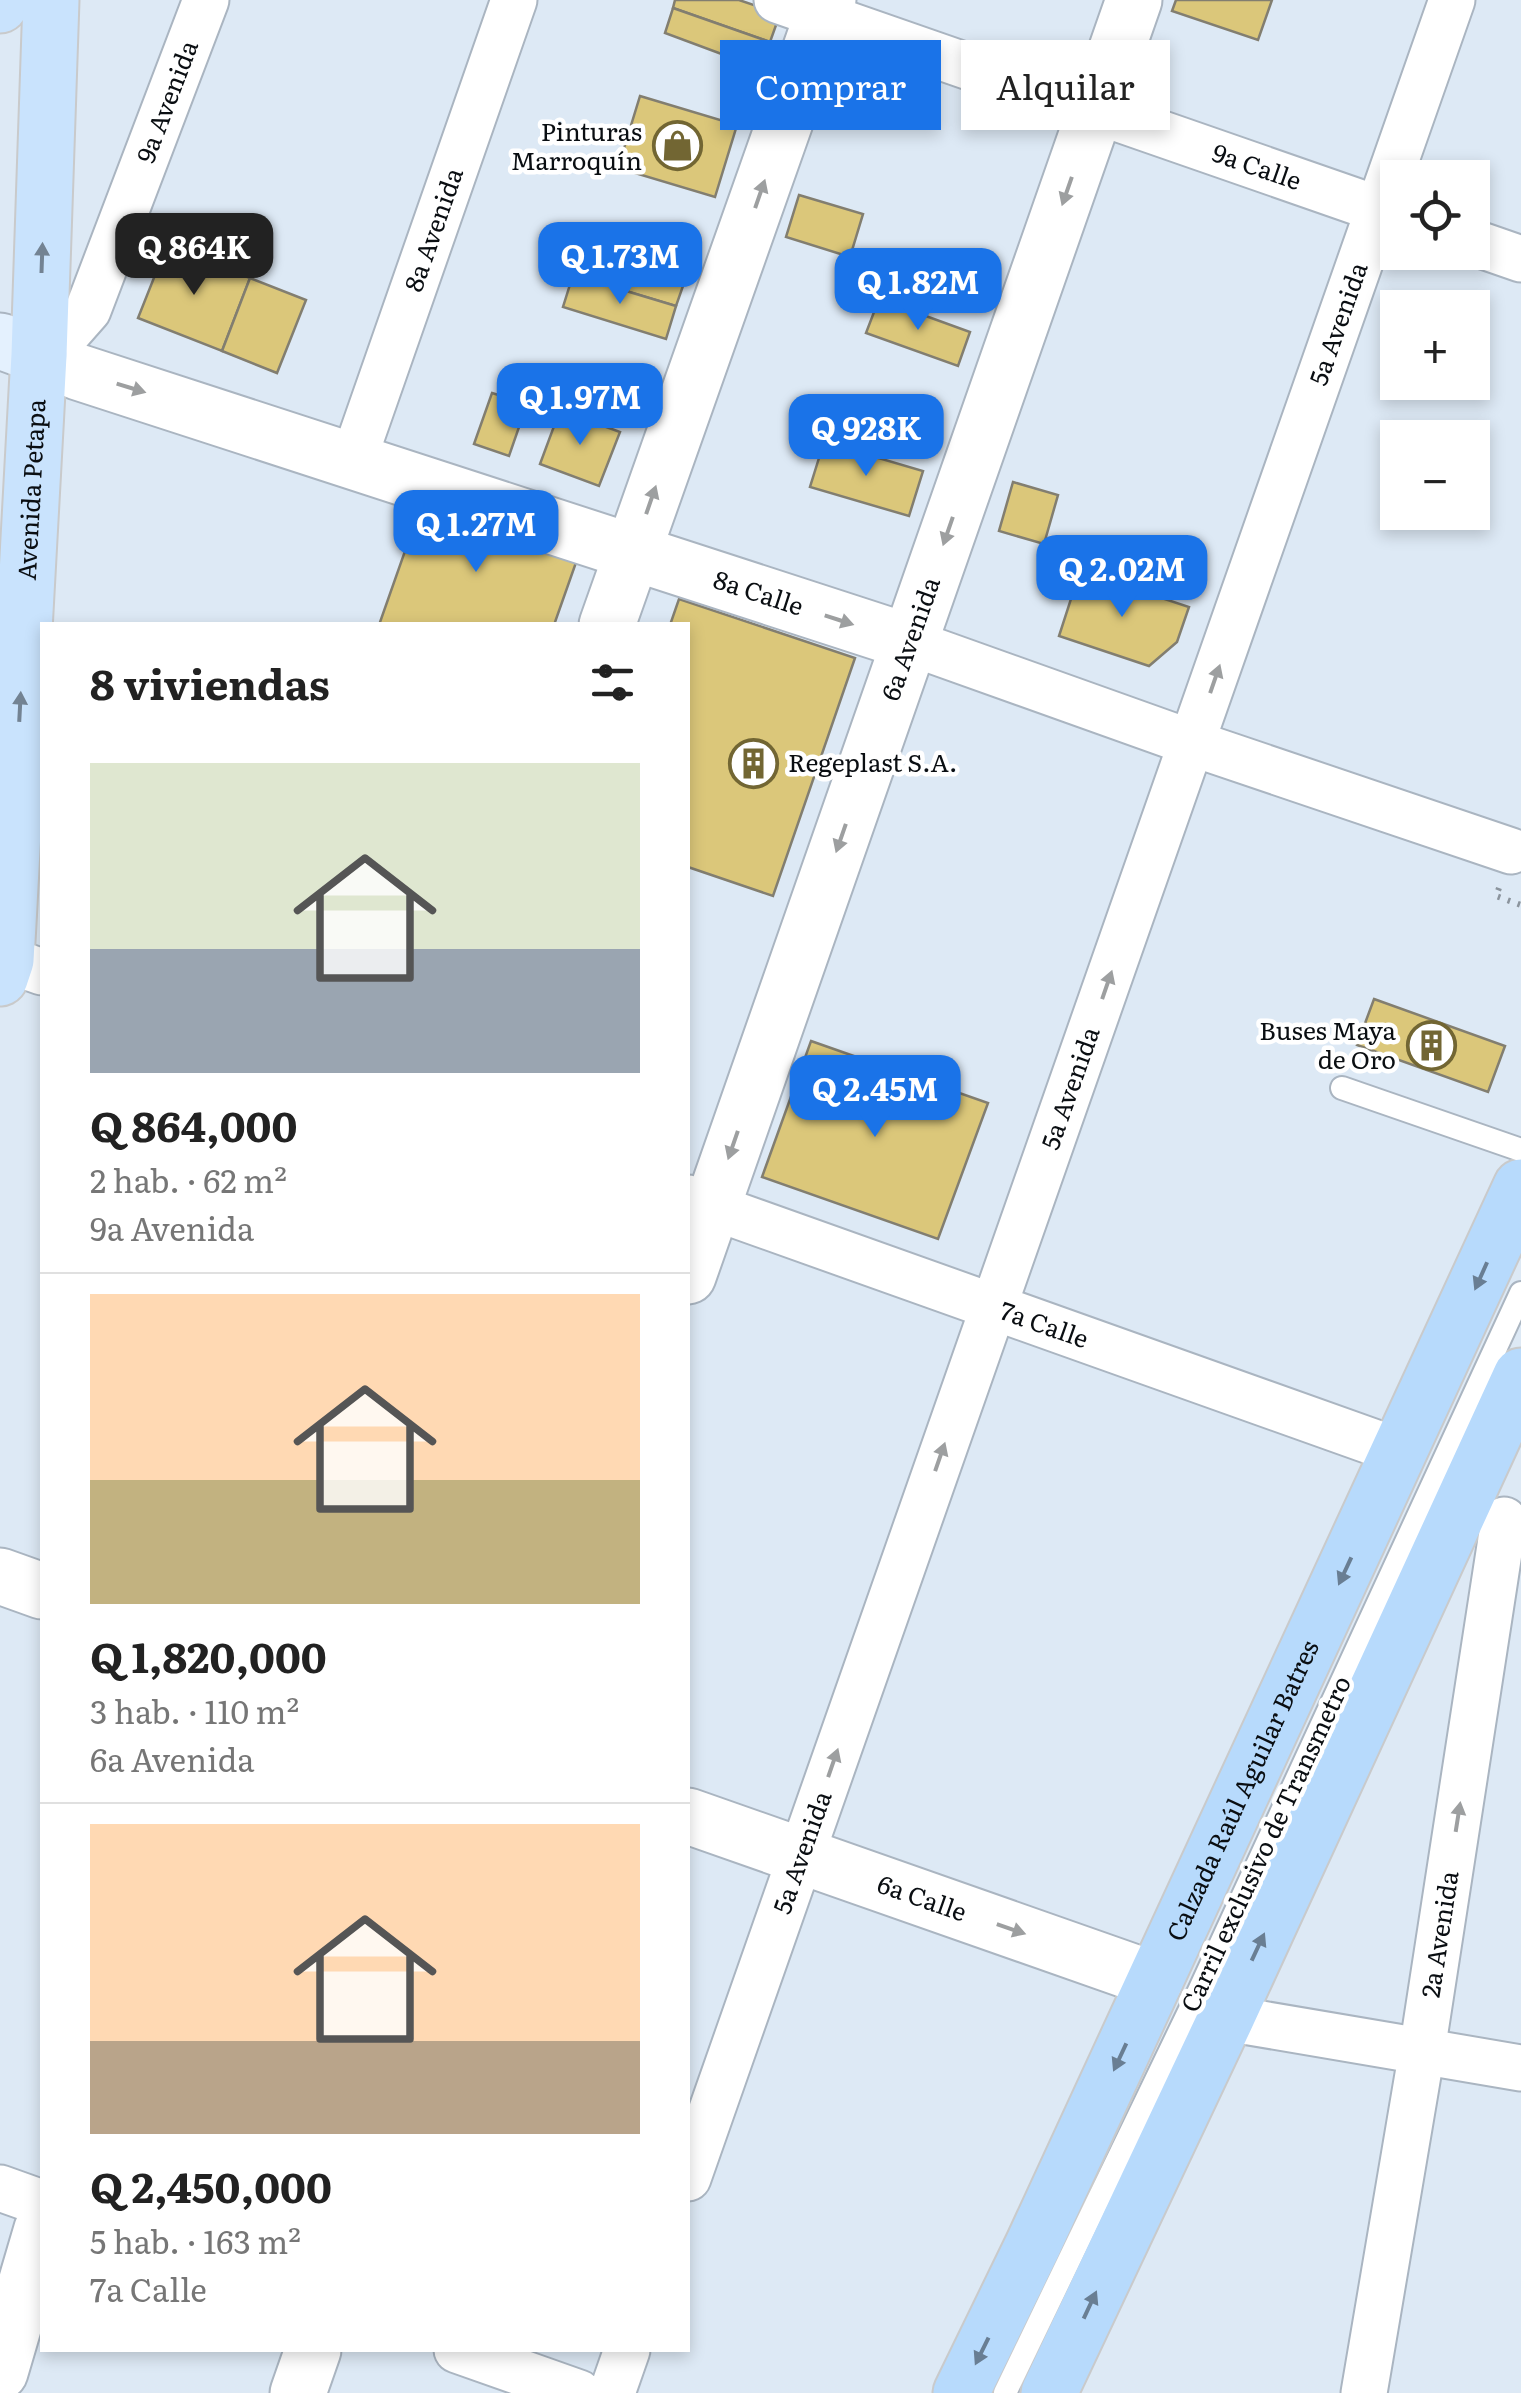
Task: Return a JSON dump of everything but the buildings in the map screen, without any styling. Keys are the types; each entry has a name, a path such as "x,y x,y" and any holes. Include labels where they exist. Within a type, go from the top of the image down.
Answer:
{"highway":[{"name":"Calzada Raúl Aguilar Batres","path":"961,2393 1521,1187"},
{"path":"1049,2393 1226,2018 1496,1513 1521,1376"}],"main road":[{"name":"Avenida Petapa","path":"12,967 20,348 51,0"}],"street":[{"name":"9a Avenida","path":"20,348 66,335 88,310 206,0"},
{"name":"8a Avenida","path":"353,461 514,0"},
{"name":"6a Avenida","path":"1120,40 1134,0"},
{"name":"5a Avenida","path":"1404,160 1452,0"},
{"name":"9a Calle","path":"809,5 961,61"},
{"path":"609,622 809,5"},
{"name":"6a Avenida","path":"690,1264 700,1202 909,642 1088,130"},
{"name":"9a Calle","path":"1150,130 1380,210"},
{"name":"5a Avenida","path":"690,2172 1192,743 1380,235"},
{"path":"1490,248 1521,259"},
{"name":"8a Calle","path":"20,348 78,372 909,642 1512,851"},
{"name":"7a Calle","path":"700,1202 1400,1452"},
{"name":"2a Avenida","path":"1364,2393 1422,2052 1496,1513"},
{"path":"0,1576 40,1591"},
{"name":"6a Calle","path":"690,1817 1156,1980"},
{"path":"1226,2018 1521,2068"},
{"path":"0,2188 40,2202"},
{"path":"0,2372 40,2236"},
{"path":"298,2393 311,2352"},
{"path":"463,2352 579,2393"},
{"path":"612,2393 626,2352"}],"lane":[{"path":"1342,1088 1521,1150"},
{"name":"Carril exclusivo de Transmetro","path":"1005,2393 1199,1991 1521,1293"}],"path":[{"path":"1496,896 1521,905"}],"place":[{"name":"Pinturas Marroquín","path":"677,146"},
{"name":"Regeplast S.A.","path":"753,763"},
{"name":"Buses Maya de Oro","path":"1431,1045"}]}
